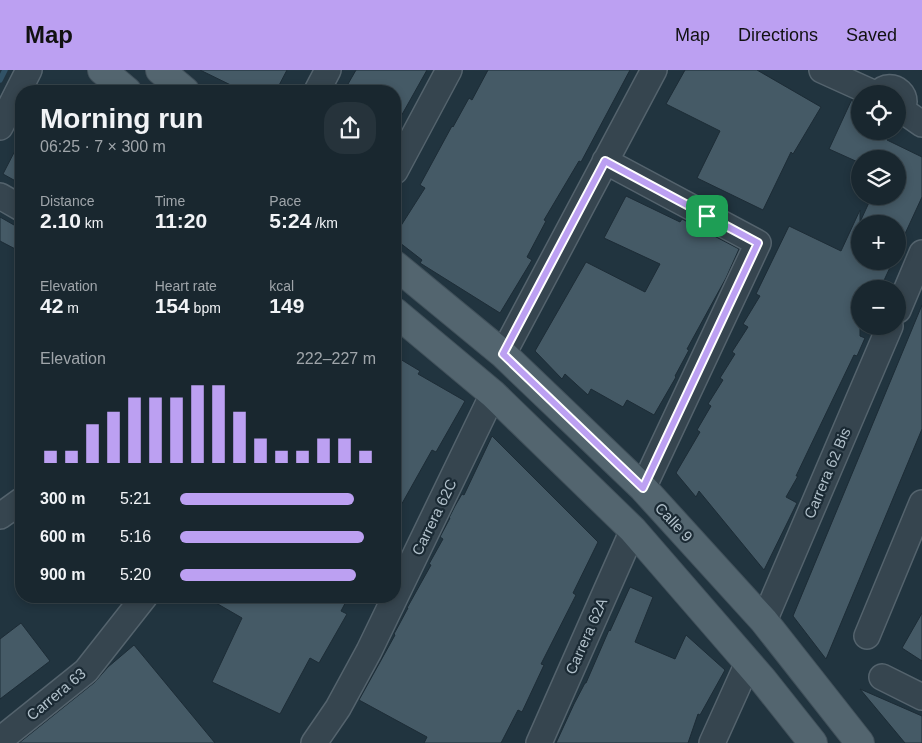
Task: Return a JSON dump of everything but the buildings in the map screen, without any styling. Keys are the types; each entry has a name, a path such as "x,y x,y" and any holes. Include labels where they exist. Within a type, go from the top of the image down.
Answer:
{"main road":[{"path":"102,70 120,85"},
{"path":"132,70 138,85"},
{"name":"Calle 9","path":"401,270 503,354 643,488 764,620 860,743"},
{"path":"401,317 493,394 633,530 756,671 813,743"},
{"path":"756,671 828,702"}],"street":[{"path":"21,85 29,70"},
{"path":"320,85 328,70"},
{"path":"401,161 449,70"},
{"path":"503,354 654,70"},
{"path":"822,70 865,85"},
{"path":"0,127 15,98"},
{"path":"906,108 922,124"},
{"path":"605,161 758,243 643,488"},
{"path":"0,196 15,205"},
{"path":"906,291 922,253"},
{"name":"Carrera 62 Bis","path":"764,620 886,335"},
{"name":"Carrera 62C","path":"401,585 493,394"},
{"path":"867,636 922,502"},
{"path":"0,516 15,505"},
{"name":"Carrera 62A","path":"539,743 633,530"},
{"name":"Carrera 63","path":"0,740 86,672 140,603"},
{"name":"Carrera 62C","path":"314,743 338,708 392,603"},
{"path":"712,743 756,671"},
{"path":"882,676 922,697"}],"waterway":[{"path":"0,80 5,70"}],"route":[{"path":"605,161 707,216 758,243 643,488 503,354 605,161"}]}
